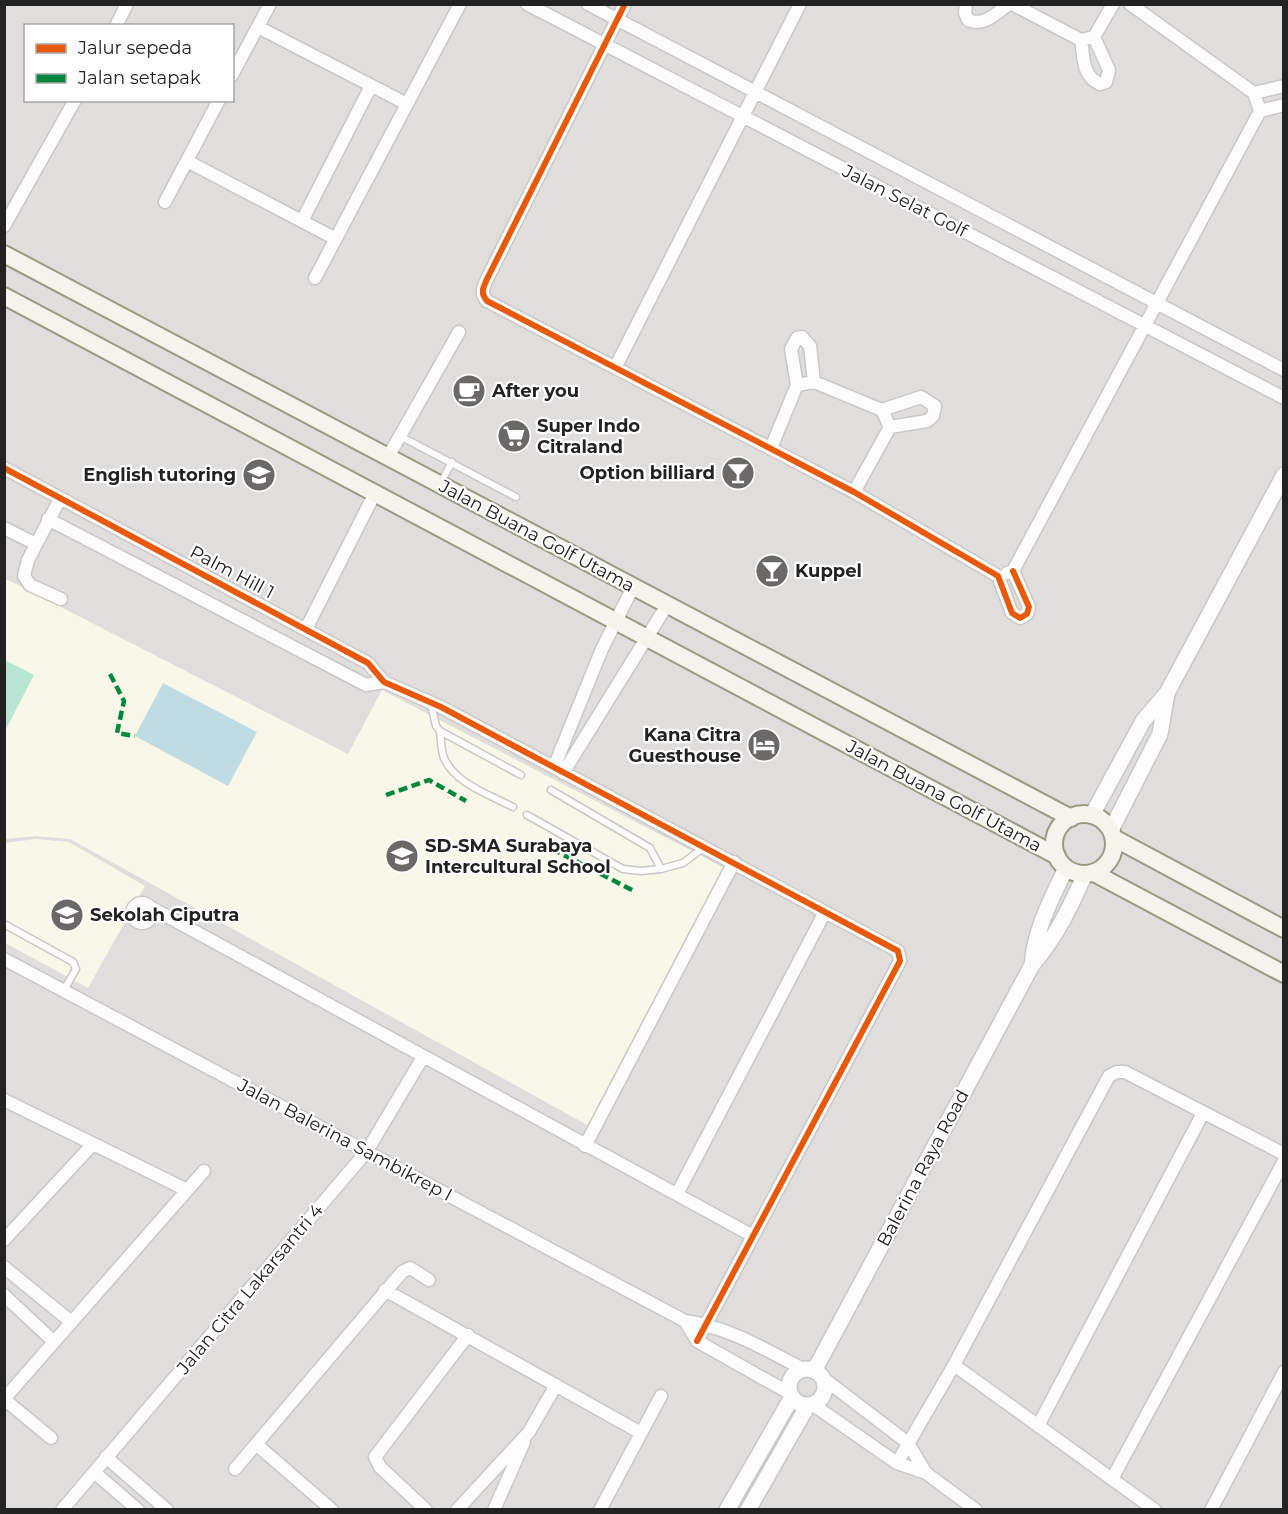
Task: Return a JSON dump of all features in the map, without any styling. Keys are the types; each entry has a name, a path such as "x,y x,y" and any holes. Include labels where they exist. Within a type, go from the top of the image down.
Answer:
{"main road":[{"name":"Jalan Buana Golf Utama","path":"4,254 1071,818"},
{"name":"Jalan Buana Golf Utama","path":"4,296 615,621 1061,862"},
{"path":"1090,874 1108,863 1114,847 1112,834 1106,823 1092,815 1081,814 1063,823 1055,839 1061,862 1090,874 1284,974"},
{"path":"1112,834 1284,928"}],"street":[{"path":"117,24 127,4"},
{"path":"234,71 270,4"},
{"path":"315,278 460,4"},
{"name":"Jalan Selat Golf","path":"527,4 1284,398"},
{"name":"Jalan Selat Golf","path":"588,4 1284,370"},
{"path":"625,4 482,291 487,301 616,366 854,492 998,576 1012,613 1020,618 1027,614 1029,607 1013,571"},
{"path":"616,366 801,4"},
{"path":"966,4 965,13 968,20 974,23 987,20 1011,4 1081,40 1094,37 1113,4"},
{"path":"998,576 1013,571 1260,111 1254,93 1130,4"},
{"path":"258,27 407,104"},
{"path":"1081,40 1086,73 1090,80 1100,84 1106,82 1109,70 1094,37"},
{"path":"302,221 371,86"},
{"path":"1254,93 1284,86"},
{"path":"4,226 74,102"},
{"path":"165,202 218,102"},
{"path":"1260,111 1284,105"},
{"path":"187,161 336,239"},
{"path":"388,457 459,332"},
{"path":"771,448 797,385 791,349 792,341 797,338 802,337 810,345 814,382"},
{"path":"797,385 814,382 882,410 921,397 935,406 933,416 927,421 890,427"},
{"path":"882,410 890,427"},
{"path":"854,492 890,427"},
{"name":"Palm Hill 1","path":"4,468 368,663 384,682 436,705 893,947 901,957 900,961 753,1236"},
{"path":"1092,815 1143,721 1167,693 1284,475"},
{"path":"306,629 375,493"},
{"path":"60,499 25,569 26,581 61,599"},
{"name":"Palm Hill 1","path":"48,519 366,685 384,682"},
{"path":"4,528 36,544"},
{"path":"559,770 615,621 633,587"},
{"path":"559,770 648,639 667,605"},
{"path":"1112,834 1160,734 1167,693"},
{"path":"585,1146 734,862"},
{"name":"Balerina Raya Road","path":"1032,965 1034,941 1061,862"},
{"name":"Balerina Raya Road","path":"814,1373 1032,965 1050,944 1066,919 1090,874"},
{"path":"152,908 753,1236 697,1341"},
{"path":"676,1194 825,912"},
{"name":"Jalan Balerina Sambikrep I","path":"4,959 685,1320 706,1323 814,1373 908,1443 926,1473"},
{"name":"Jalan Citra Lakarsantri 4","path":"62,1509 367,1151 423,1057"},
{"path":"897,1463 954,1365 1109,1076 1117,1072 1125,1072 1284,1154"},
{"path":"7,1106 93,1144 187,1190"},
{"path":"1038,1426 1203,1113"},
{"path":"4,1240 93,1144"},
{"path":"1112,1479 1284,1161"},
{"path":"51,1438 4,1399 204,1171"},
{"path":"4,1267 70,1322"},
{"path":"235,1469 385,1290 407,1268 429,1280"},
{"path":"385,1290 641,1433"},
{"path":"4,1295 53,1341"},
{"path":"685,1320 697,1341 792,1395 799,1403 810,1405 818,1402 825,1390 814,1373 799,1372 791,1382 792,1395 727,1509"},
{"path":"426,1509 380,1467 375,1457 468,1335"},
{"path":"954,1365 1155,1509"},
{"path":"1210,1509 1284,1372"},
{"path":"494,1509 529,1432 556,1385"},
{"path":"600,1509 661,1396"},
{"path":"748,1509 810,1405"},
{"name":"Jalan Balerina Sambikrep I","path":"810,1405 897,1463 926,1473 976,1509"},
{"path":"457,1509 529,1432"},
{"path":"256,1444 332,1509"},
{"path":"106,1457 167,1509"},
{"path":"94,1472 138,1509"}],"lane":[{"path":"400,436 516,497"},
{"path":"440,484 452,462"},
{"path":"436,705 443,756 452,771 474,787 513,807"},
{"path":"440,731 521,775"},
{"path":"551,790 650,848 661,869"},
{"path":"527,815 623,869 641,871 661,869 682,863 704,846"},
{"path":"4,924 73,962 76,969 64,990"}],"shaded area":[{"path":"5,5 1283,5 1283,1509 5,1509"},
{"path":"396,348 436,370 406,423 366,401"},
{"path":"428,431 534,487 517,516 412,459"},
{"path":"704,504 736,524 693,595 661,576"},
{"name":"SD-SMA Surabaya Intercultural School","path":"4,578 348,754 382,690 734,873 600,1132 70,839 35,836 5,839"},
{"name":"Sekolah Ciputra","path":"36,839 69,842 145,886 88,988 5,943 4,843"}],"green space":[{"path":"5,660 34,675 5,731"}],"water":[{"path":"163,683 257,732 228,786 135,736"}],"marked path":[{"path":"110,674 124,701 117,733 135,736"},
{"path":"386,795 429,780 466,801"},
{"path":"552,849 634,891"}],"cycle path":[{"path":"625,4 487,279 483,290 487,301 854,492 998,576 1012,613 1020,618 1027,614 1029,607 1013,571"},
{"path":"4,468 368,663 384,682 441,707 898,951 900,961 697,1341"}],"place":[{"name":"After you","path":"469,391"},
{"name":"Super Indo Citraland","path":"514,436"},
{"name":"Option billiard","path":"738,473"},
{"name":"English tutoring","path":"259,475"},
{"name":"Kuppel","path":"772,571"},
{"name":"Kana Citra Guesthouse","path":"764,745"},
{"name":"SD-SMA Surabaya Intercultural School","path":"402,856"},
{"name":"Sekolah Ciputra","path":"67,915"}]}
